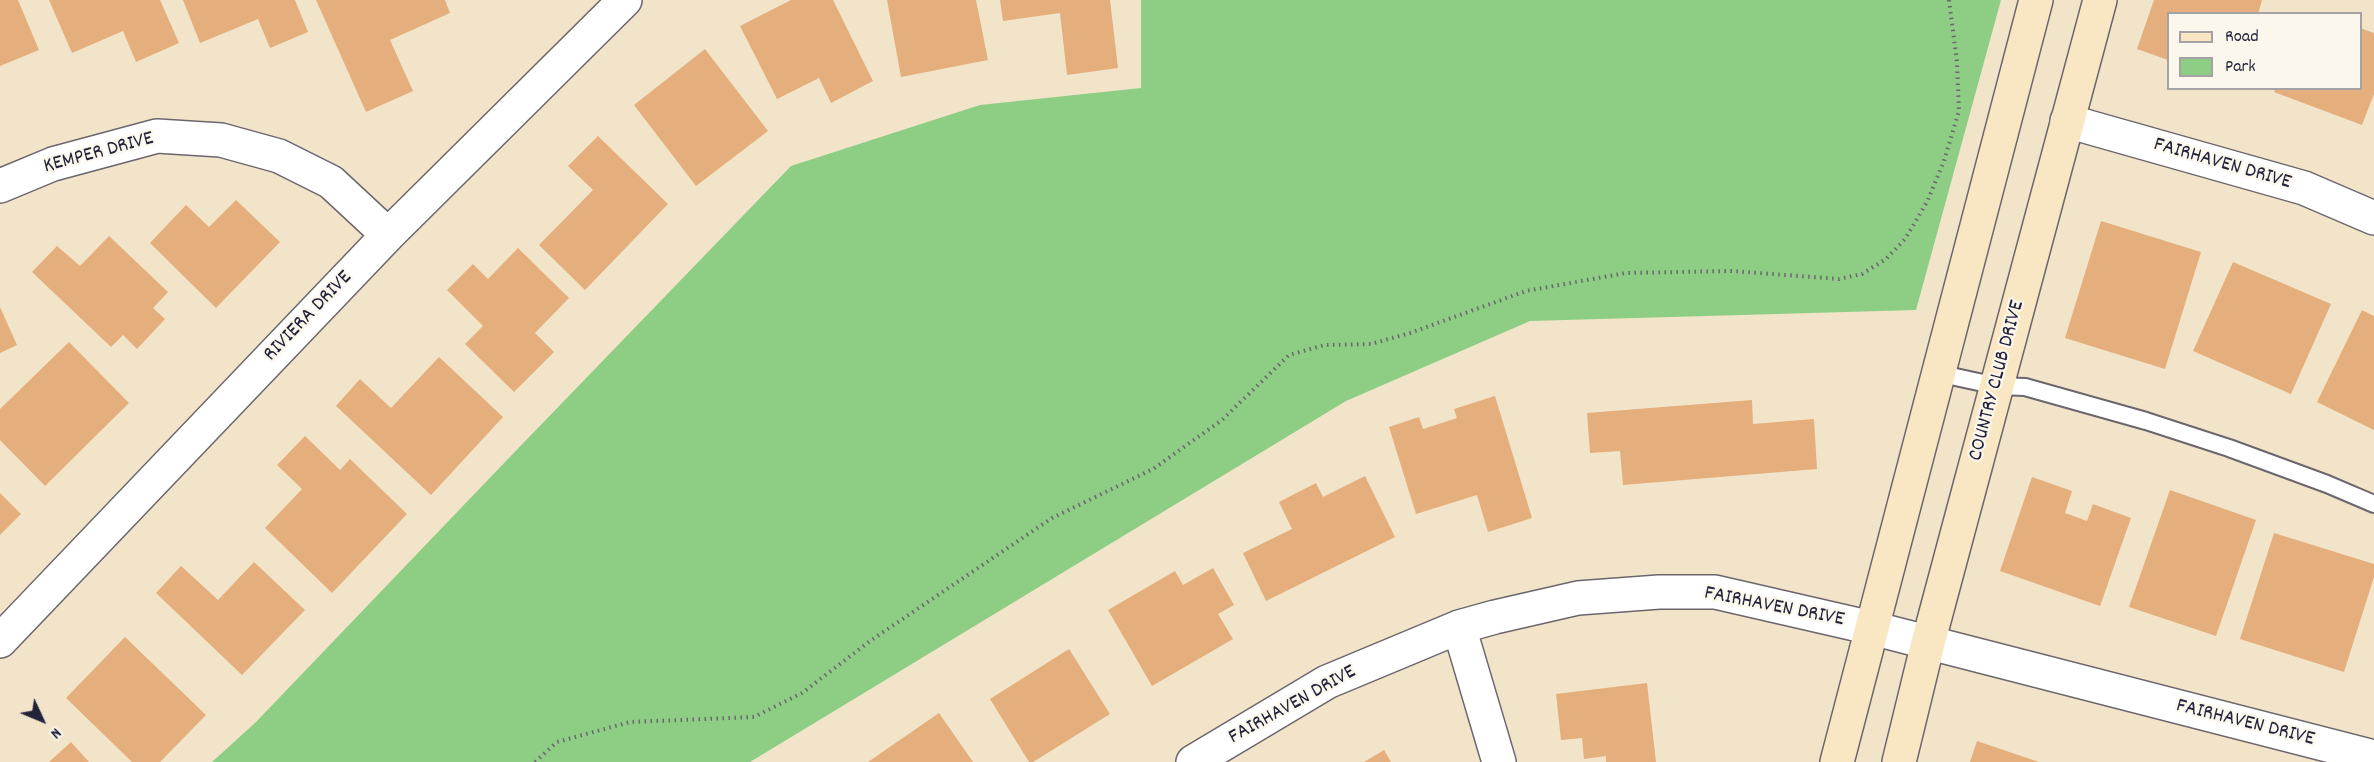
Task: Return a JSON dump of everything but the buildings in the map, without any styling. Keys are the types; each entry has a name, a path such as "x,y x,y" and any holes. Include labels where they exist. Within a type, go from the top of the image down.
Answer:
{"main road":[{"path":"1836,762 1936,373 2036,0"},
{"name":"COUNTRY CLUB DRIVE","path":"1899,762 1928,643 2100,0"}],"street":[{"name":"RIVIERA DRIVE","path":"0,641 388,235 625,0"},
{"name":"FAIRHAVEN DRIVE","path":"2067,121 2304,188 2374,218"},
{"name":"KEMPER DRIVE","path":"0,186 53,165 157,136 220,140 279,156 331,182 388,235"},
{"name":"FAIRHAVEN DRIVE","path":"1193,762 1327,682 1459,627 1578,598 1659,592 1715,592 1872,628 2374,757"},
{"path":"1459,627 1499,762"}],"lane":[{"path":"1936,373 1997,386 2025,387 2146,421 2305,476 2374,504"}],"path":[{"path":"535,762 557,742 630,722 754,717 802,693 870,641 1052,518 1153,469 1222,420 1289,355 1326,345 1371,344 1410,333 1526,291 1626,273 1732,270 1839,279 1862,274 1886,259 1905,239 1927,202 1944,161 1959,111 1957,62 1949,0"}],"green space":[{"path":"1141,0 2001,0 1916,310 1530,321 1346,401 750,762 212,762 256,722 791,166 980,105 1141,88"}]}
